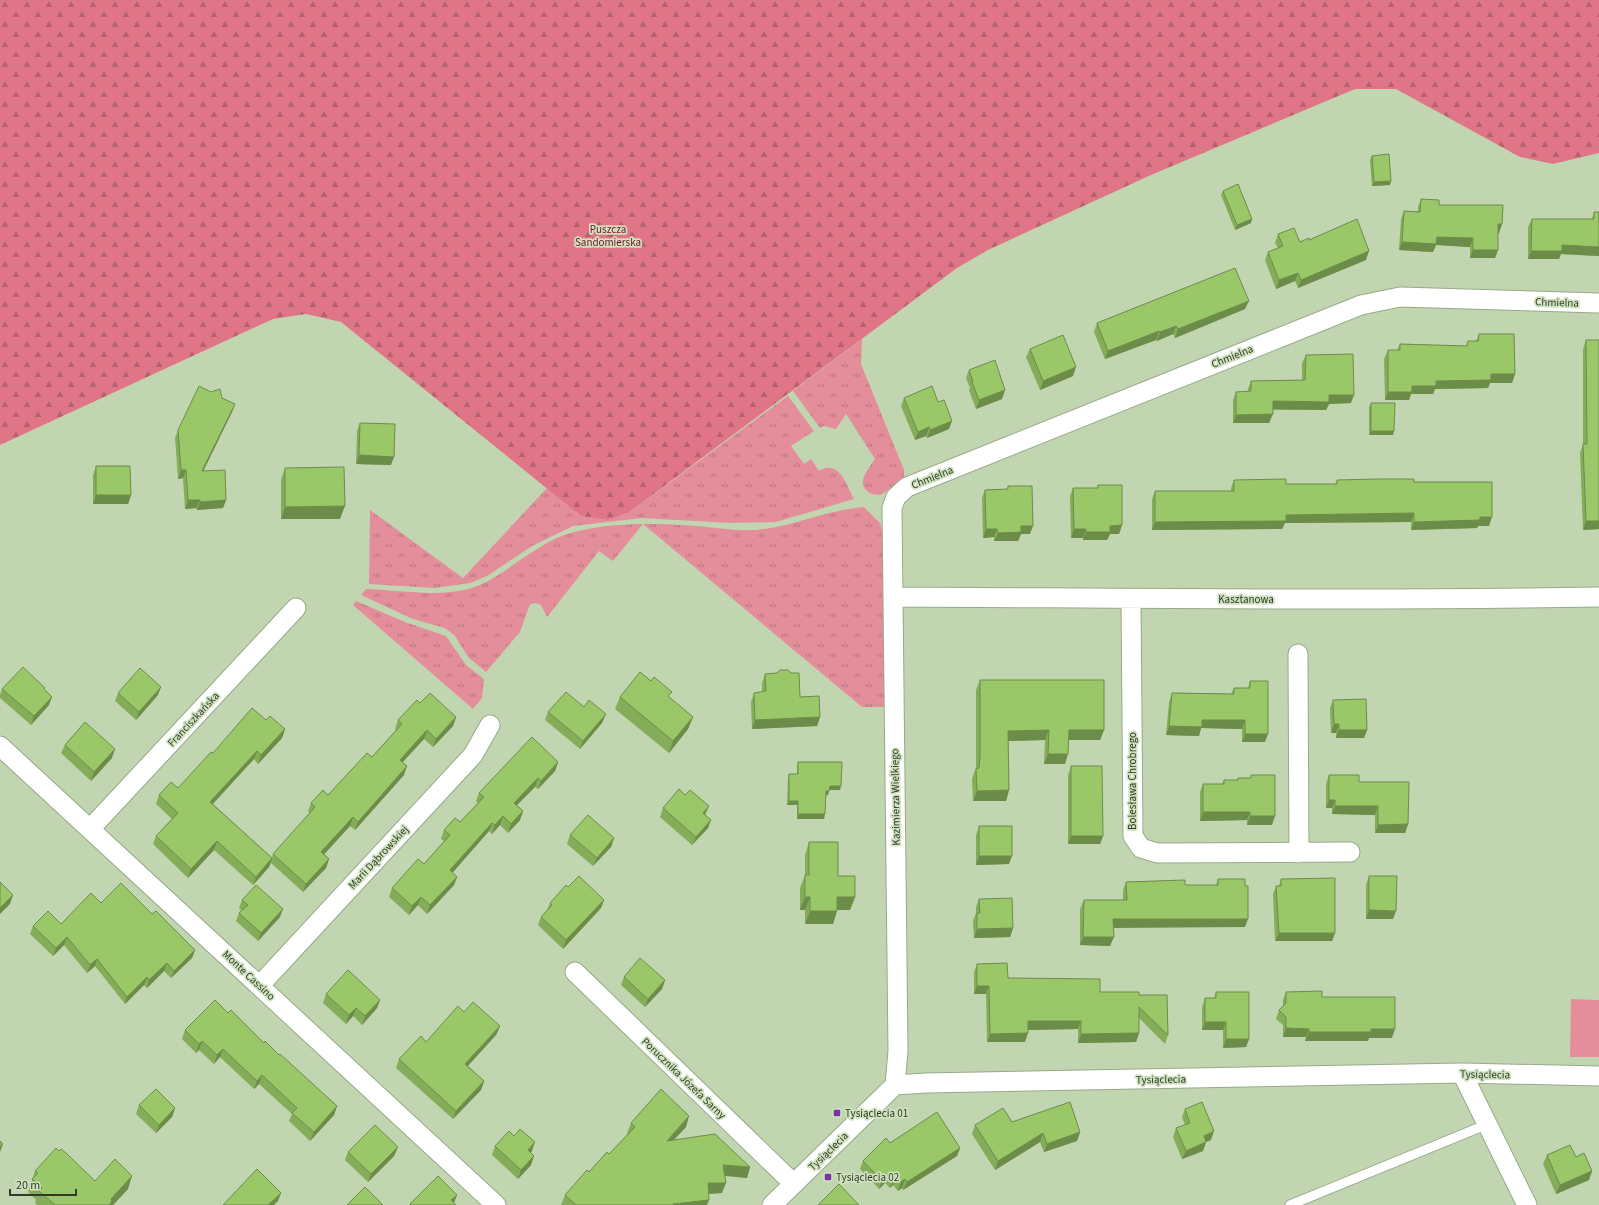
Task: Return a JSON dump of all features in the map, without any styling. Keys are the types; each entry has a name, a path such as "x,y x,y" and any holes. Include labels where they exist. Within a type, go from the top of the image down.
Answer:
{"street":[{"name":"Chmielna","path":"892,508 896,496 907,487 1361,305 1400,297 1599,303"},
{"name":"Kazimierza Wielkiego","path":"892,508 898,1051 895,1085"},
{"name":"Kasztanowa","path":"893,597 1131,599 1483,599 1599,597"},
{"name":"Bolesława Chrobrego","path":"1131,599 1133,836 1141,848 1157,853 1350,852"},
{"name":"Franciszkańska","path":"90,829 296,608"},
{"path":"1298,654 1300,853"},
{"name":"Marii Dąbrowskiej","path":"260,985 473,755 490,724"},
{"name":"Monte Cassino","path":"0,746 496,1205"},
{"name":"Porucznika Józefa Sarny","path":"575,972 794,1184"},
{"name":"Tysiąclecia","path":"772,1205 895,1085 1462,1073 1599,1076"},
{"path":"1462,1073 1527,1205"}],"lane":[{"path":"1290,1205 1488,1124"}],"green space":[{"name":"Puszcza Sandomierska","path":"0,0 1599,0 1599,153 1553,164 1520,157 1396,89 1355,89 1151,175 988,250 957,268 628,513 608,520 581,516 341,322 306,314 273,319 0,445"},
{"path":"862,339 861,364 904,470 904,477 879,495 870,493 863,485 864,476 875,459 846,414 836,429 823,426 820,428 793,391"},
{"path":"788,396 814,431 791,446 804,464 811,459 819,471 826,468 832,468 837,471 845,481 854,499 776,522 729,523 642,518 573,526 532,546 487,576 470,583 435,588 369,584 370,510 463,578 547,488 581,516 608,520 628,513"},
{"path":"864,507 880,523 883,533 885,707 862,707 643,524 755,530 783,526 836,511"},
{"path":"628,524 643,524 613,561 599,551 547,617 541,605 536,603 530,604 520,632 486,672 468,657 455,636 445,628 413,619 361,595 366,589 428,593 460,591 488,581 540,547 562,536 587,529"},
{"path":"356,601 405,622 446,636 466,665 484,679 482,698 473,709 353,605"},
{"path":"1571,999 1599,1000 1599,1057 1570,1057"}],"building":[{"path":"1389,154 1391,181 1374,182 1372,156"},
{"path":"1238,184 1252,219 1237,225 1223,191"},
{"path":"1421,199 1439,200 1439,205 1503,205 1502,224 1498,224 1498,250 1473,250 1473,238 1437,237 1436,244 1402,242 1404,211 1420,212"},
{"path":"1594,212 1599,212 1599,247 1562,245 1562,251 1531,251 1532,219 1594,219"},
{"path":"1357,219 1369,251 1301,280 1298,273 1279,280 1268,252 1283,246 1278,234 1294,228 1300,242 1309,238 1309,240"},
{"path":"1235,268 1249,301 1178,329 1176,326 1160,332 1159,331 1108,351 1097,323"},
{"path":"1479,334 1514,334 1515,374 1491,374 1491,380 1436,381 1436,386 1412,386 1412,392 1388,392 1388,350 1400,350 1400,344 1467,346 1468,341 1478,341"},
{"path":"1063,335 1076,367 1043,381 1030,349"},
{"path":"1586,340 1599,340 1599,521 1586,521 1583,444 1587,444"},
{"path":"1353,354 1354,395 1329,395 1329,402 1273,401 1273,414 1236,415 1236,392 1251,391 1251,381 1305,380 1306,355"},
{"path":"995,360 1005,390 979,400 969,370"},
{"path":"199,386 211,392 220,389 222,398 235,404 202,471 225,470 226,500 200,502 200,500 188,500 186,470 181,470 178,430"},
{"path":"932,386 938,402 944,400 952,421 930,430 929,427 918,432 904,398"},
{"path":"1371,403 1395,403 1394,431 1371,431"},
{"path":"360,423 395,424 394,457 359,455"},
{"path":"96,466 130,466 131,495 96,495"},
{"path":"344,467 345,506 285,507 285,468"},
{"path":"1286,479 1286,484 1337,484 1337,480 1377,479 1414,479 1414,482 1492,482 1492,517 1480,517 1480,520 1414,522 1414,513 1286,515 1286,521 1155,522 1155,491 1234,491 1234,480"},
{"path":"1098,485 1122,485 1122,525 1110,526 1110,532 1086,532 1086,529 1074,529 1073,488 1098,488"},
{"path":"1008,486 1032,486 1033,526 1021,526 1021,532 998,533 997,529 986,529 985,490 1008,489"},
{"path":"23,667 45,688 44,689 52,697 34,716 2,689"},
{"path":"140,668 161,687 139,712 118,693"},
{"path":"780,670 788,670 791,673 799,673 800,697 819,696 820,717 755,720 754,693 766,691 765,674 777,673"},
{"path":"640,672 651,681 654,677 672,692 668,696 693,717 673,741 620,697"},
{"path":"980,680 1104,680 1104,730 1069,730 1068,754 1048,754 1049,730 1008,731 1009,790 977,791 976,769 979,768 980,757"},
{"path":"1250,681 1268,681 1268,734 1245,734 1245,720 1202,720 1202,727 1169,726 1172,693 1234,694 1234,688 1250,688"},
{"path":"566,692 584,707 589,700 606,714 583,741 548,712"},
{"path":"430,693 456,717 436,739 427,730 400,760 407,766 358,822 353,817 321,852 329,859 306,884 273,854 315,807 311,803 323,790 328,795 367,753 372,757 402,724 398,720 417,700 420,703"},
{"path":"1366,699 1367,730 1339,730 1339,724 1334,724 1333,700"},
{"path":"252,708 266,720 270,716 285,729 261,755 257,751 210,802 272,858 256,877 217,841 191,869 156,836 178,813 159,795 171,782 178,788 211,752 213,753"},
{"path":"85,722 115,749 94,772 65,745"},
{"path":"532,737 558,762 541,781 538,778 514,803 523,811 511,824 503,816 495,825 492,823 450,870 457,877 430,905 421,897 412,906 392,888 418,859 424,864 450,835 444,830 455,818 460,822 484,797 479,793"},
{"path":"798,762 842,762 841,786 830,786 829,791 826,791 825,814 798,814 798,801 789,801 789,774 798,774"},
{"path":"1071,766 1102,766 1103,836 1071,836"},
{"path":"1251,775 1275,775 1275,816 1250,816 1250,812 1203,812 1203,784 1224,784 1224,780 1251,778"},
{"path":"1329,775 1359,775 1359,782 1409,782 1408,824 1378,825 1378,806 1335,806 1335,800 1329,800"},
{"path":"679,789 685,795 690,790 709,806 703,813 711,820 696,837 663,808"},
{"path":"588,815 614,838 597,858 570,835"},
{"path":"979,826 1012,826 1012,856 979,856"},
{"path":"809,842 838,842 838,876 855,876 855,897 837,897 837,911 810,911 810,897 805,897 805,875 809,875"},
{"path":"579,876 604,900 566,940 541,917 552,905 550,903 566,885 568,887"},
{"path":"1369,876 1397,876 1396,911 1369,910"},
{"path":"1335,878 1335,933 1279,933 1276,886 1281,886 1281,879"},
{"path":"1218,879 1245,879 1245,886 1248,886 1248,919 1113,919 1114,937 1083,937 1084,900 1127,900 1126,882 1185,880 1185,885 1218,885"},
{"path":"0,882 13,895 0,908"},
{"path":"121,883 152,914 156,911 195,950 174,971 167,963 149,980 147,977 127,997 97,959 90,965 67,937 56,948 33,926 48,911 61,924 91,893 101,903"},
{"path":"256,885 283,909 261,933 239,913 248,905 242,900"},
{"path":"1012,898 1013,928 977,929 977,913 980,913 979,899"},
{"path":"640,958 665,980 648,999 624,977"},
{"path":"1007,963 1008,978 1100,979 1100,992 1139,992 1139,995 1167,995 1168,1035 1139,1007 1139,1033 1081,1034 1081,1021 1028,1021 1028,1033 990,1034 989,986 977,986 977,964"},
{"path":"348,970 380,1000 365,1016 356,1008 349,1015 326,994"},
{"path":"1322,991 1322,997 1395,997 1395,1029 1371,1029 1371,1032 1309,1032 1309,1029 1286,1028 1286,1017 1279,1010 1286,1003 1286,992"},
{"path":"1216,992 1249,992 1249,1039 1226,1039 1226,1022 1205,1022 1205,998 1216,998"},
{"path":"215,1000 228,1013 231,1010 264,1043 265,1041 337,1106 314,1132 292,1113 297,1108 262,1075 257,1081 223,1049 217,1055 202,1041 199,1044 185,1030"},
{"path":"473,1002 500,1026 465,1064 484,1081 456,1111 399,1059 421,1036 426,1042 458,1006 464,1012"},
{"path":"156,1089 175,1108 159,1125 139,1105"},
{"path":"661,1089 689,1116 667,1141 715,1134 750,1167 723,1165 726,1183 708,1183 709,1200 673,1204 675,1205 576,1205 565,1195 587,1170 589,1172 607,1152 609,1154 635,1127 631,1123"},
{"path":"1070,1102 1080,1132 1047,1144 1043,1133 998,1161 975,1125 1003,1108 1012,1122"},
{"path":"1202,1102 1214,1131 1204,1136 1206,1142 1186,1151 1176,1128 1190,1123 1185,1109"},
{"path":"937,1112 960,1148 907,1182 905,1179 901,1182 896,1177 893,1180 888,1175 882,1181 863,1161 886,1138 890,1143"},
{"path":"375,1125 398,1147 371,1174 348,1152"},
{"path":"520,1129 535,1142 528,1150 534,1156 521,1170 495,1146 509,1131 514,1136"},
{"path":"1570,1145 1576,1157 1584,1153 1592,1171 1560,1185 1547,1155"},
{"path":"56,1148 59,1151 61,1149 66,1153 95,1181 115,1159 132,1176 111,1199 112,1201 109,1205 55,1205 39,1191 42,1188 32,1179 38,1173 35,1171"},
{"path":"257,1169 281,1193 268,1205 223,1205"},
{"path":"438,1176 457,1195 451,1200 456,1205 411,1205 410,1204"},
{"path":"839,1184 859,1205 818,1205"},
{"path":"365,1187 383,1205 347,1205"}],"place":[{"name":"Tysiąclecia 01","path":"837,1113"},
{"name":"Tysiąclecia 02","path":"828,1177"}]}
